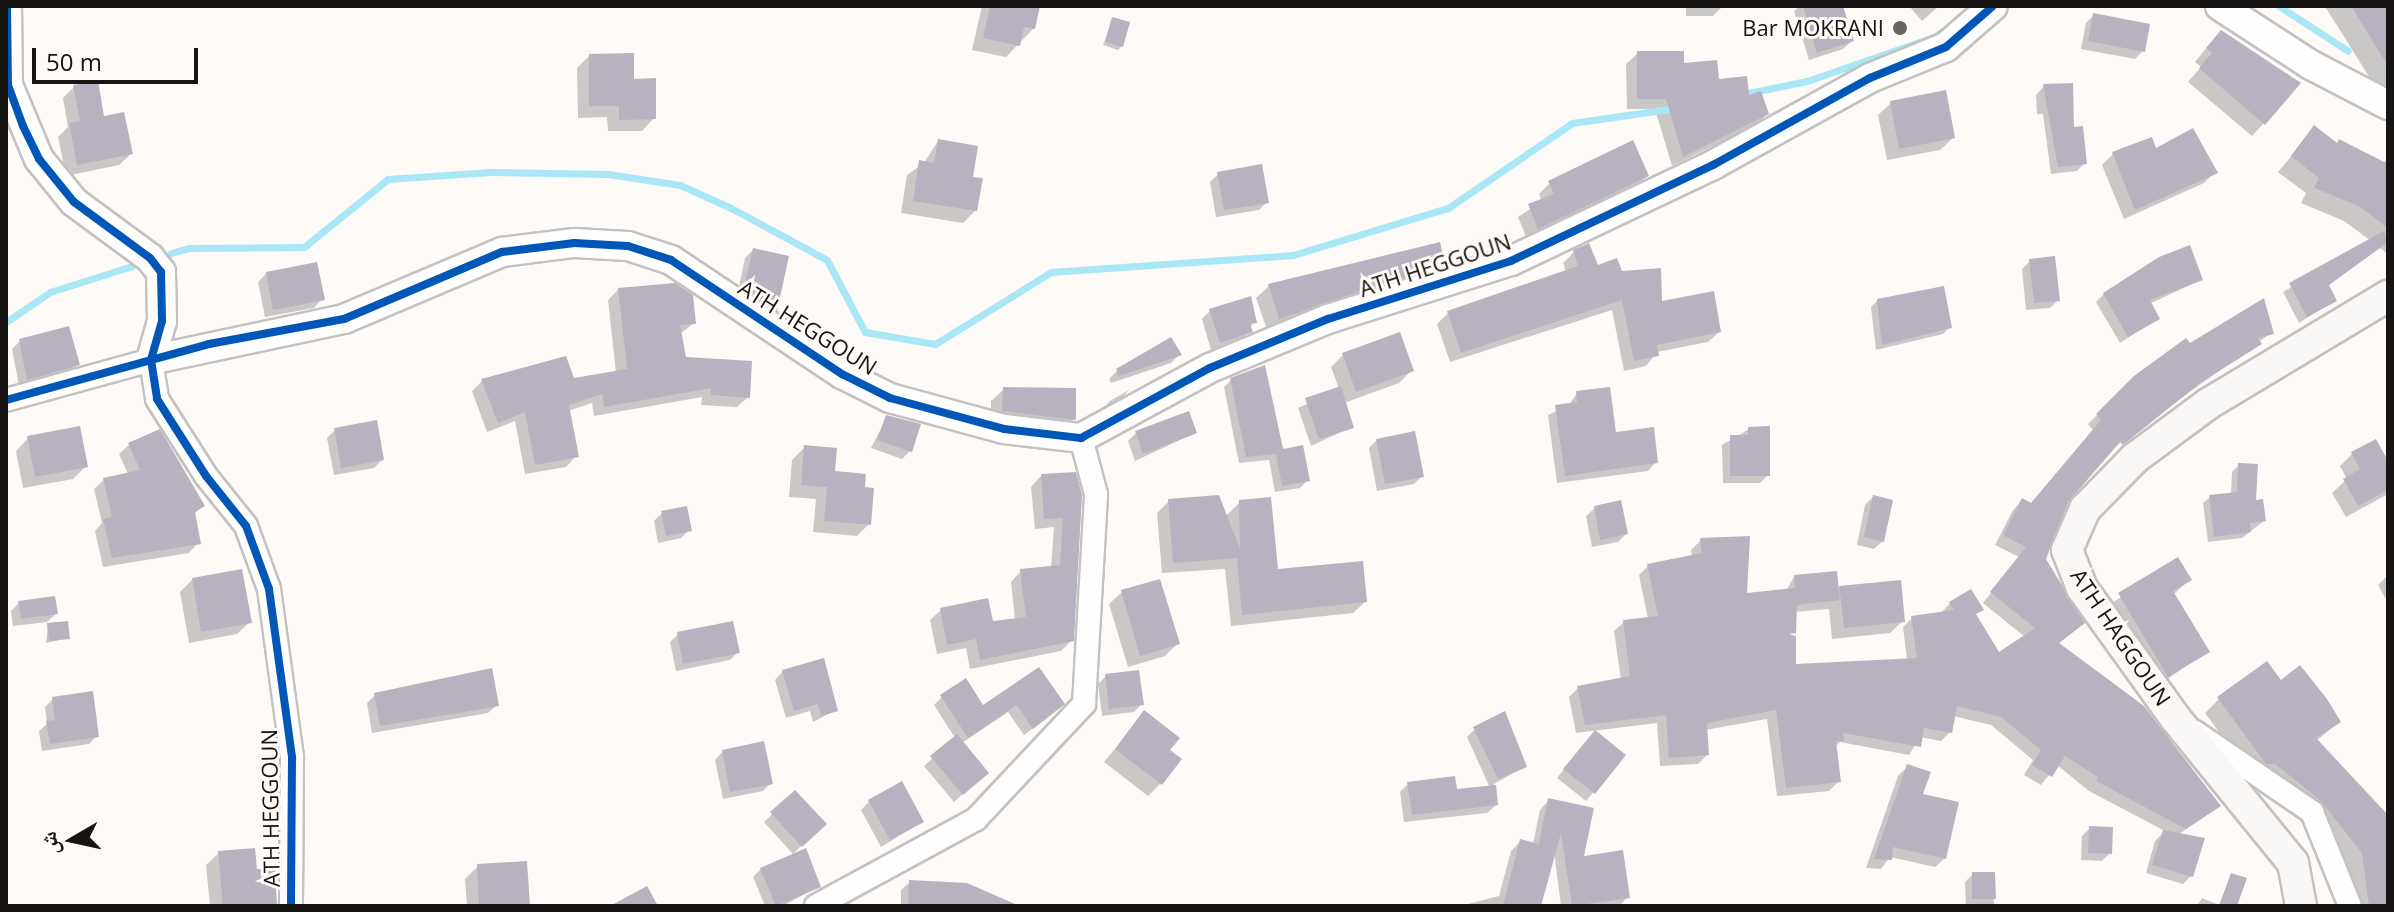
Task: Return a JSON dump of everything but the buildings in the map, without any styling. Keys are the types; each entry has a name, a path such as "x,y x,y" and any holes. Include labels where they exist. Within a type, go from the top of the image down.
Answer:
{"main road":[{"name":"ATH HAGGOUN","path":"2301,906 2293,863 2176,719 2082,588 2067,550 2073,528 2135,458 2196,413 2388,296"}],"street":[{"name":"ATH HEGGOUN","path":"7,6 8,85 39,159 74,202 150,258 161,272 162,321 151,360 157,399 206,476 246,526 269,589 292,758 291,906"},
{"name":"ATH HEGGOUN","path":"6,400 151,360 344,319 502,252 574,243 628,246 671,260 842,374 890,398 1004,429 1081,438 1210,368 1328,319 1511,261 1713,165 1870,78 1946,47 1993,6"},
{"path":"2220,6 2311,65 2388,105"},
{"path":"816,906 976,819 1084,704 1096,494 1081,438"},
{"path":"2176,719 2312,812 2350,906"}],"waterway":[{"path":"2279,6 2348,51"},
{"path":"1743,94 1807,81 1934,37 1953,23"},
{"path":"171,253 189,248 304,247 388,179 490,172 608,174 680,185 731,208 827,260 865,332 935,344 1051,272 1293,255 1448,208 1572,123 1676,108"},
{"path":"6,322 50,292 132,266"}],"cycle path":[{"path":"7,6 8,85 23,126 39,159 74,202 150,258 161,272 162,321 151,360 157,399 206,476 246,526 269,589 292,758 291,906"},
{"path":"6,400 209,344 344,319 502,252 574,243 628,246 671,260 842,374 890,398 1004,429 1081,438 1210,368 1328,319 1511,261 1713,165 1870,78 1946,47 1993,6"}],"place":[{"name":"Bar MOKRANI","path":"1900,28"}]}
